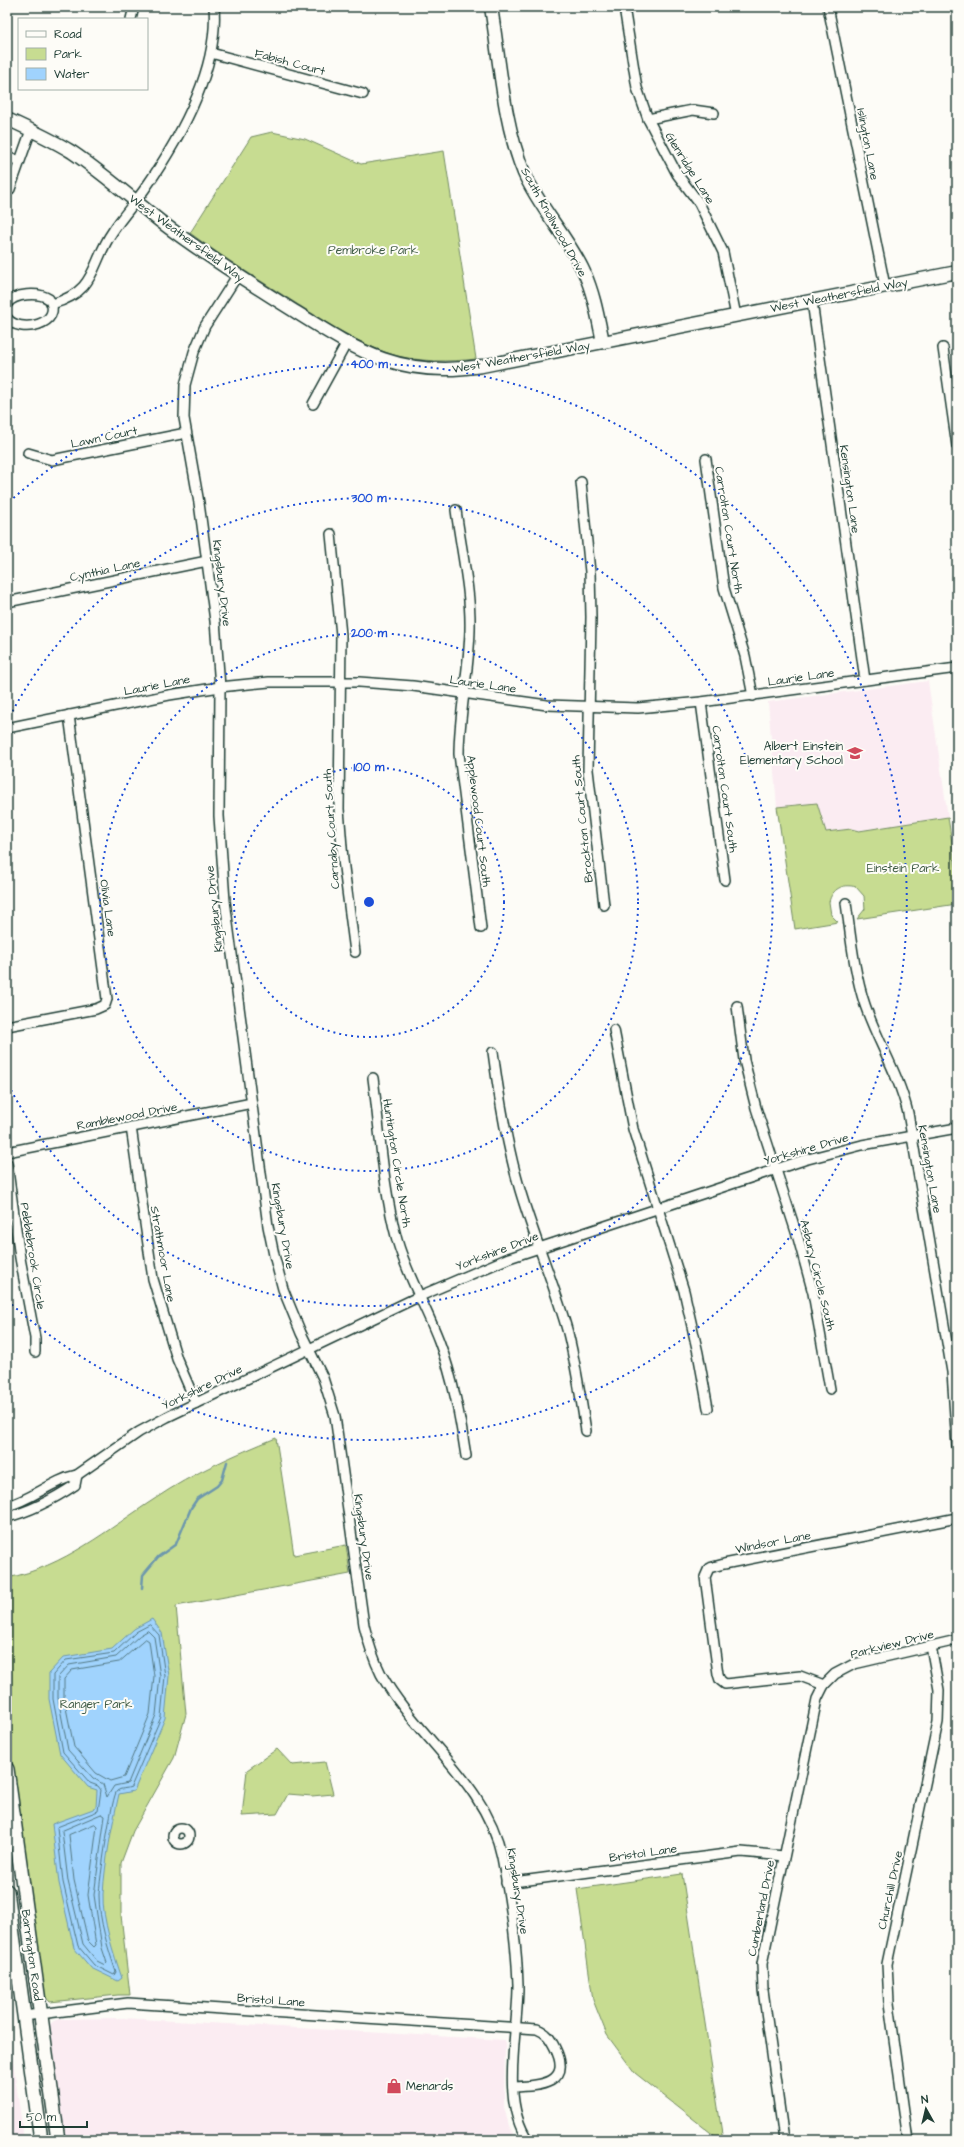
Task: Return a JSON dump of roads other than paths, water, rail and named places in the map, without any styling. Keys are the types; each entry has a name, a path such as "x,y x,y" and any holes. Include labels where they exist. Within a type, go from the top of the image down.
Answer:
{"main road":[{"name":"Barrington Road","path":"7,1769 58,2140"},
{"name":"Barrington Road","path":"7,1891 41,2140"}],"street":[{"path":"131,18 134,7"},
{"path":"52,304 75,295 87,284 107,240 136,201 167,153 191,110 211,53 216,24 214,7"},
{"name":"South Knollwood Drive","path":"491,7 508,111 517,152 525,174 584,272 595,305 603,342"},
{"name":"Glenridge Lane","path":"624,7 637,88 648,119 677,174 700,203 723,252 736,316"},
{"name":"Islington Lane","path":"828,7 885,286"},
{"name":"Fabish Court","path":"211,53 363,94"},
{"path":"648,119 693,110 714,113"},
{"name":"West Weathersfield Way","path":"7,120 31,130 72,152 207,255 237,276 346,344 387,361 416,368 445,370 482,366 957,272"},
{"path":"7,192 31,130"},
{"path":"7,156 19,161"},
{"name":"Kingsbury Drive","path":"237,276 205,326 192,357 187,375 184,397 186,433 199,503 215,621 220,687 218,782 222,867 228,930 274,1255 290,1308 328,1392 338,1429 364,1625 372,1653 382,1674 396,1696 457,1773 485,1812 496,1837 506,1883 516,1961 516,2028 512,2088 516,2117 528,2140"},
{"path":"7,304 14,297 39,294 44,296 52,304 52,316 43,323 20,326 14,325 7,318"},
{"name":"Kensington Lane","path":"812,301 864,680"},
{"path":"313,404 346,344"},
{"path":"944,348 954,406 957,446"},
{"name":"Lawn Court","path":"28,453 52,460 186,433"},
{"name":"Carrolton Court North","path":"706,460 724,588 745,656 753,696"},
{"name":"Brockton Court South","path":"581,482 590,572 591,617 588,708 588,784 604,904"},
{"name":"Applewood Court South","path":"456,510 470,617 469,646 459,726 459,767 481,928"},
{"name":"Carnaby Court South","path":"331,534 340,611 341,681 339,809 343,860 355,952"},
{"name":"Cynthia Lane","path":"7,602 207,561"},
{"name":"Laurie Lane","path":"7,728 169,695 220,687 281,682 341,681 413,686 547,705 588,708 638,708 753,696 957,668"},
{"name":"Carrolton Court South","path":"701,702 725,880"},
{"name":"Olivia Lane","path":"7,1026 96,1009 105,1005 107,999 69,715"},
{"name":"Kensington Lane","path":"846,903 855,968 861,994 900,1086 912,1136 952,1372 957,1446"},
{"name":"Asbury Circle South","path":"737,1006 749,1083 798,1238 813,1293 830,1389"},
{"path":"614,1030 631,1122 687,1302 708,1408"},
{"path":"493,1052 499,1097 512,1160 538,1248 559,1304 571,1345 586,1431"},
{"name":"Huntington Circle North","path":"373,1078 394,1224 404,1260 439,1341 449,1372 460,1418 466,1456"},
{"name":"Ramblewood Drive","path":"7,1152 252,1103"},
{"name":"Strathmoor Lane","path":"131,1128 153,1279 163,1320 177,1359 196,1403"},
{"name":"Yorkshire Drive","path":"7,1506 40,1492 68,1477 77,1475 145,1428 420,1296 485,1267 657,1208 824,1154 957,1128"},
{"name":"Pebblebrook Circle","path":"7,1163 20,1258 35,1338 35,1352"},
{"name":"Yorkshire Drive","path":"7,1517 34,1508 59,1496 75,1485 77,1475"},
{"name":"Windsor Lane","path":"824,1685 800,1676 733,1684 722,1682 718,1674 705,1581 706,1573 709,1568 957,1518"},
{"name":"Parkview Drive","path":"824,1685 835,1674 848,1667 957,1640"},
{"name":"Churchill Drive","path":"908,2140 889,2003 888,1964 938,1722 939,1690 931,1646"},
{"name":"Cumberland Drive","path":"784,2140 762,1972 764,1953 817,1699 824,1685"},
{"name":"Bristol Lane","path":"506,1883 734,1853 752,1852 784,1856"},
{"name":"Bristol Lane","path":"24,2016 128,2003 536,2029 547,2034 560,2059 560,2074 555,2079 547,2082 512,2088"}],"water":[{"path":"152,1619 162,1633 169,1676 165,1718 134,1791 119,1794 105,1869 103,1894 104,1914 112,1948 122,1978 118,1981 91,1968 74,1948 59,1883 52,1824 96,1808 97,1790 88,1787 60,1754 49,1699 49,1673 64,1657 112,1649 134,1629"}],"waterway":[{"path":"142,1588 143,1575 158,1557 176,1544 191,1508 197,1499 217,1486 222,1480 227,1462"}],"place":[{"name":"Albert Einstein Elementary School","path":"855,753"},
{"name":"Menards","path":"394,2086"}],"park label":[{"name":"Pembroke Park","path":"373,250"},
{"name":"Einstein Park","path":"903,868"},
{"name":"Ranger Park","path":"96,1704"}]}
